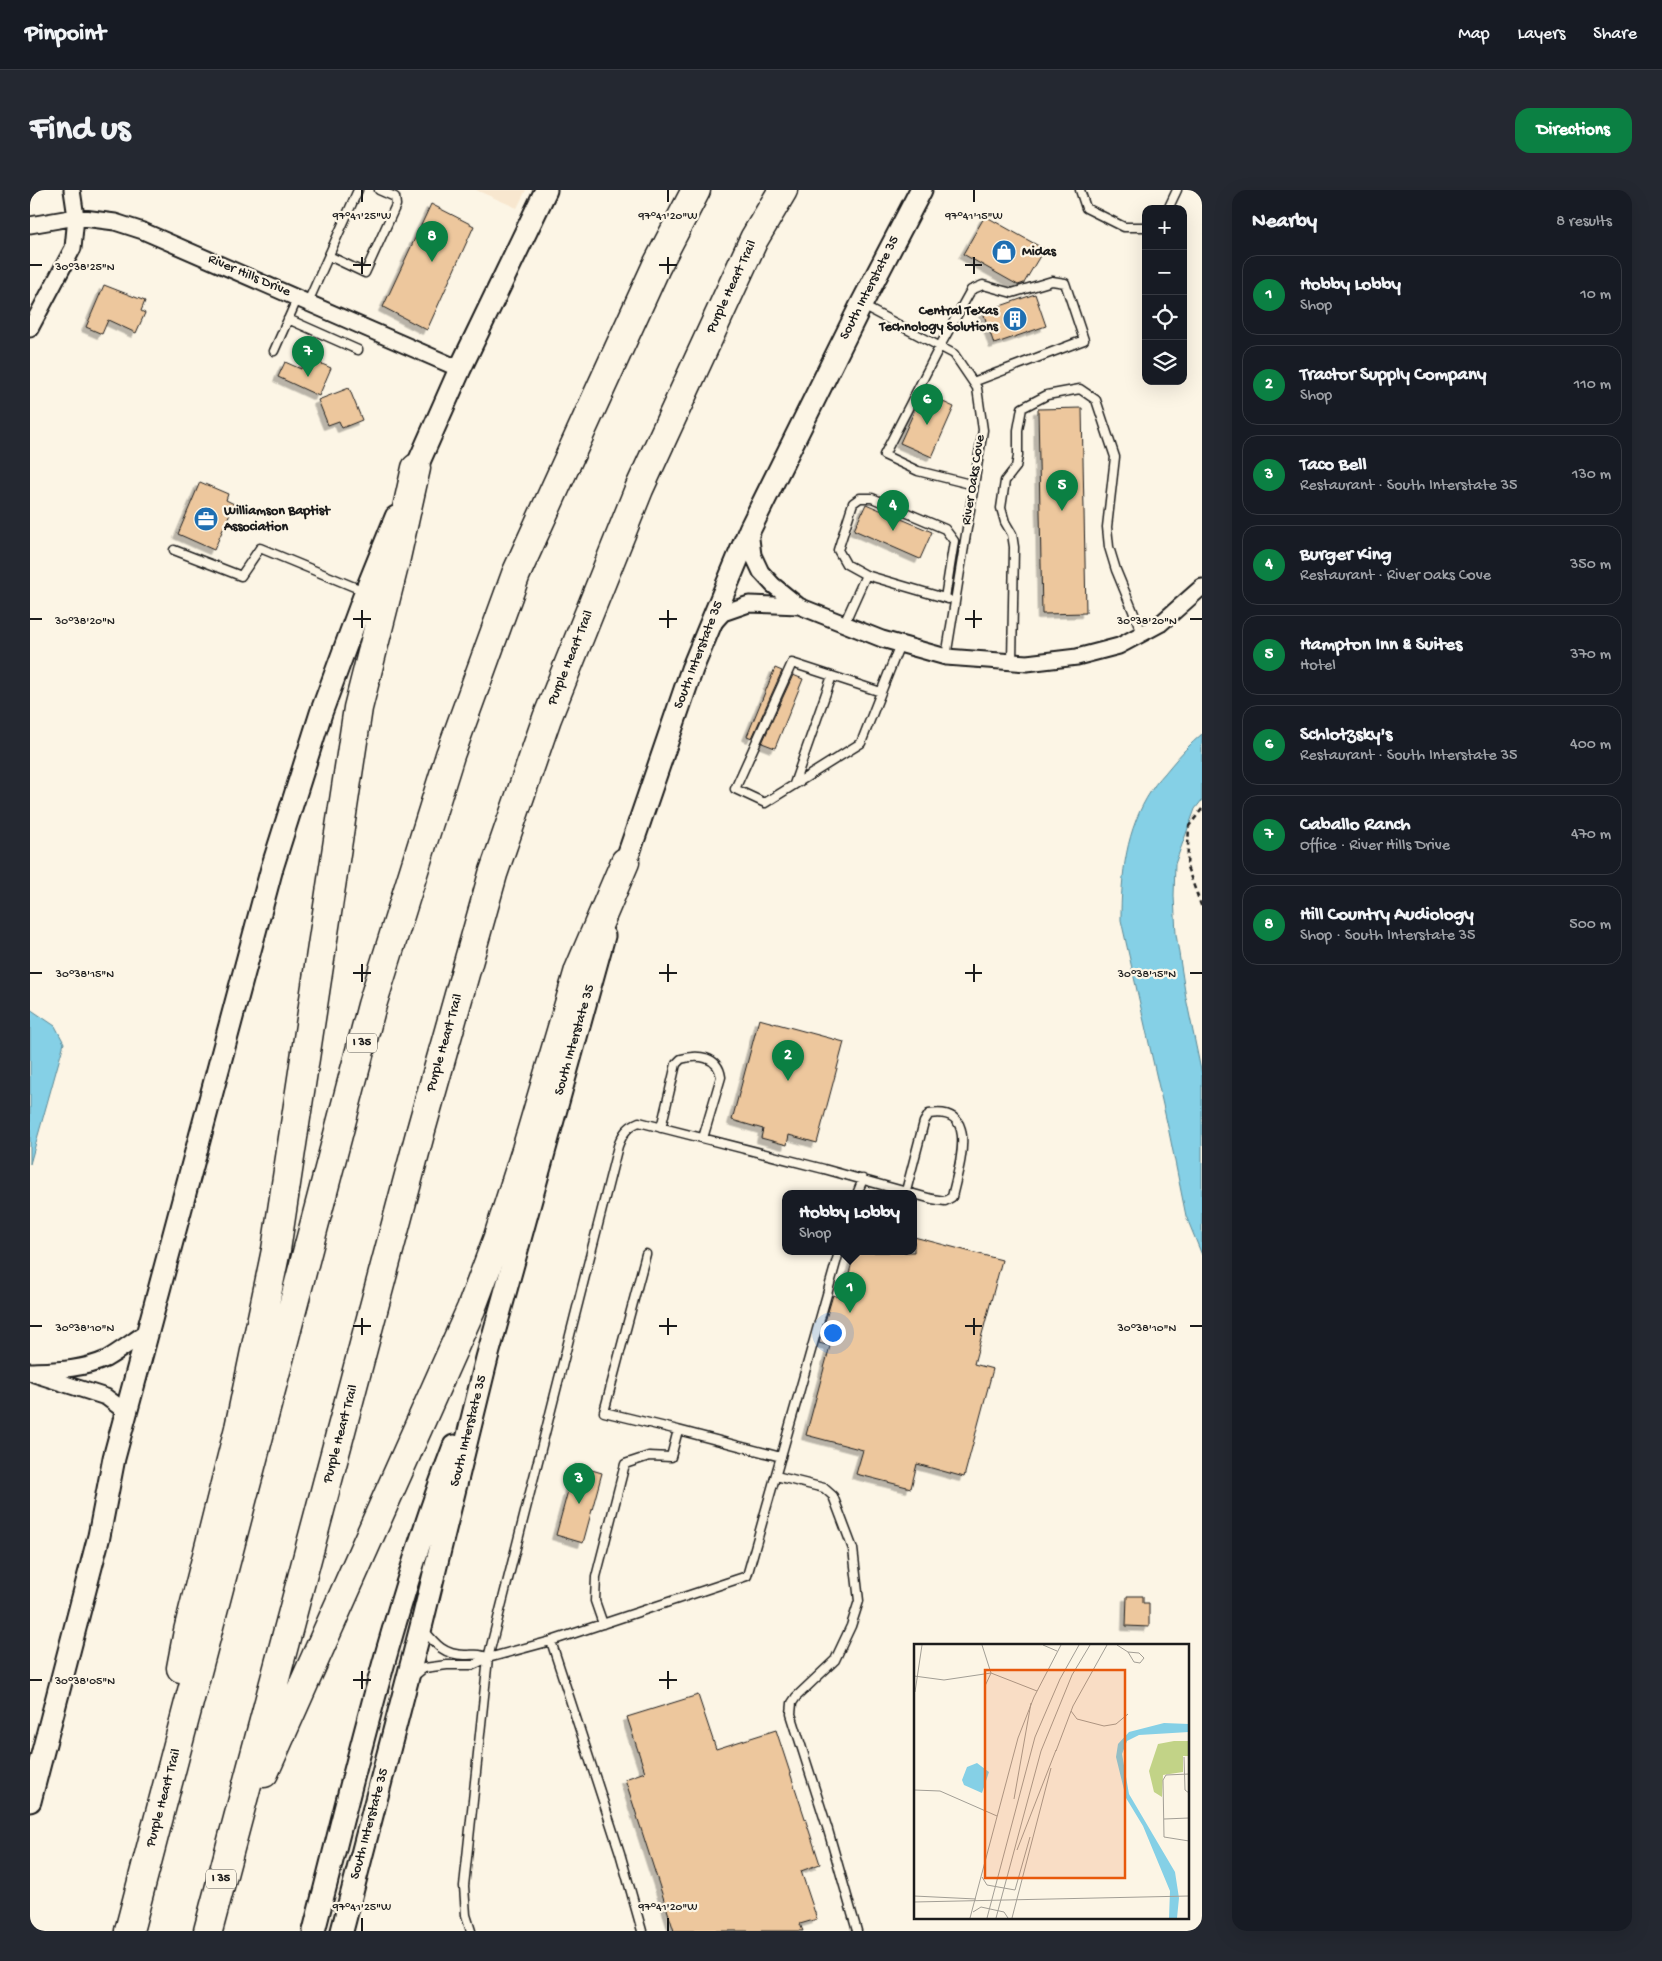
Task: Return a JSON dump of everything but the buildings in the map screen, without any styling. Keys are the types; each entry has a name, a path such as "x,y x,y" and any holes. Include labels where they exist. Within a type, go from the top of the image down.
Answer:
{"highway":[{"name":"Purple Heart Trail","path":"129,1931 372,1005 450,755 516,574 656,267 696,190"},
{"name":"Purple Heart Trail","path":"208,1931 421,1130 493,874 547,718 639,489 754,239 783,190"},
{"path":"129,1931 188,1631 239,1428 276,1250 358,708 395,562 416,468"},
{"path":"235,1827 268,1766 338,1604 471,1309 497,1240 526,1150 579,970 625,862"}],"main road":[{"path":"30,1801 98,1536 114,1458 126,1412 272,868 321,713 366,591 416,468 460,369 546,190"},
{"name":"South Interstate 35","path":"342,1931 421,1627 487,1358 625,862 692,669 750,530 861,305 921,190"},
{"path":"314,1931 388,1646 442,1476 487,1358"}],"street":[{"path":"30,329 73,248 76,217 72,190"},
{"name":"River Hills Drive","path":"30,225 76,217 115,222 143,231 303,299 460,369"},
{"path":"750,530 753,556 761,572 773,585 799,606 882,640 946,657 1027,663 1077,657 1120,646 1160,624 1202,587"},
{"path":"708,630 723,613 749,604 799,606"},
{"path":"30,1372 66,1369 92,1363 106,1358 148,1330"},
{"path":"30,1372 106,1397 126,1412"}],"lane":[{"path":"274,351 288,319 303,299 329,256 358,190"},
{"path":"329,256 365,273 396,205 395,197 379,190"},
{"path":"1080,190 1086,208 1124,227 1142,227"},
{"path":"1170,205 1177,190"},
{"path":"973,382 1084,340 1065,283 1052,282 1012,293 983,285 971,290 884,455 918,471 974,485"},
{"name":"River Oaks Cove","path":"861,305 954,354 977,388 982,430 946,657"},
{"path":"288,319 358,350"},
{"path":"1012,662 1014,547 1012,534 1005,522 1001,508 1002,492 1005,481 1016,467 1022,408 1048,395 1080,389 1096,400 1115,457 1107,527 1109,546 1116,570 1142,633"},
{"path":"945,598 954,541 945,529 872,498 860,498 853,503 838,550 846,564 866,574 945,598 955,601"},
{"path":"174,550 240,576 260,548 366,591"},
{"path":"844,624 866,574"},
{"path":"881,692 792,663 736,789 765,803 861,743 900,644"},
{"path":"794,784 832,676"},
{"path":"661,1128 676,1064 681,1059 701,1056 712,1060 720,1070 721,1077 703,1138"},
{"path":"907,1190 924,1122 929,1114 942,1112 950,1114 955,1117 961,1128 964,1143 952,1197 945,1201 917,1195"},
{"path":"471,1931 466,1915 464,1886 488,1658 618,1146 623,1133 631,1126 640,1122 899,1190"},
{"path":"859,1190 863,1179"},
{"path":"646,1254 604,1412 781,1456"},
{"path":"407,1681 424,1668 473,1665 488,1658 551,1641 747,1576 838,1255"},
{"path":"602,1624 596,1601 596,1577 625,1464 648,1456 671,1457 678,1430"},
{"path":"776,1476 824,1488 833,1496 853,1549 859,1601 851,1626 834,1660 796,1697 792,1703 790,1714 828,1830 857,1931"},
{"path":"421,1627 435,1643 448,1653 466,1655 478,1653 488,1658"},
{"path":"551,1641 620,1853 642,1931"}],"path":[{"path":"1202,809 1189,826 1187,867 1202,908"}],"shaded area":[{"path":"476,190 526,190 517,208"}],"water":[{"path":"1202,734 1202,800 1195,809 1175,864 1174,896 1176,934 1186,998 1202,1075 1202,1255 1186,1216 1168,1127 1121,920 1124,869 1136,821 1155,785 1181,754"},
{"path":"30,1009 55,1026 64,1043 30,1164"}],"place":[{"name":"Midas","path":"1004,252"},
{"name":"Hill Country Audiology","path":"432,262"},
{"name":"Central Texas Technology Solutions","path":"1015,319"},
{"name":"Caballo Ranch","path":"308,377"},
{"name":"Schlotzsky's","path":"927,425"},
{"name":"Hampton Inn & Suites","path":"1062,511"},
{"name":"Williamson Baptist Association","path":"206,519"},
{"name":"Burger King","path":"893,531"},
{"name":"Tractor Supply Company","path":"788,1081"},
{"name":"Hobby Lobby","path":"850,1313"},
{"name":"Taco Bell","path":"579,1504"}]}
